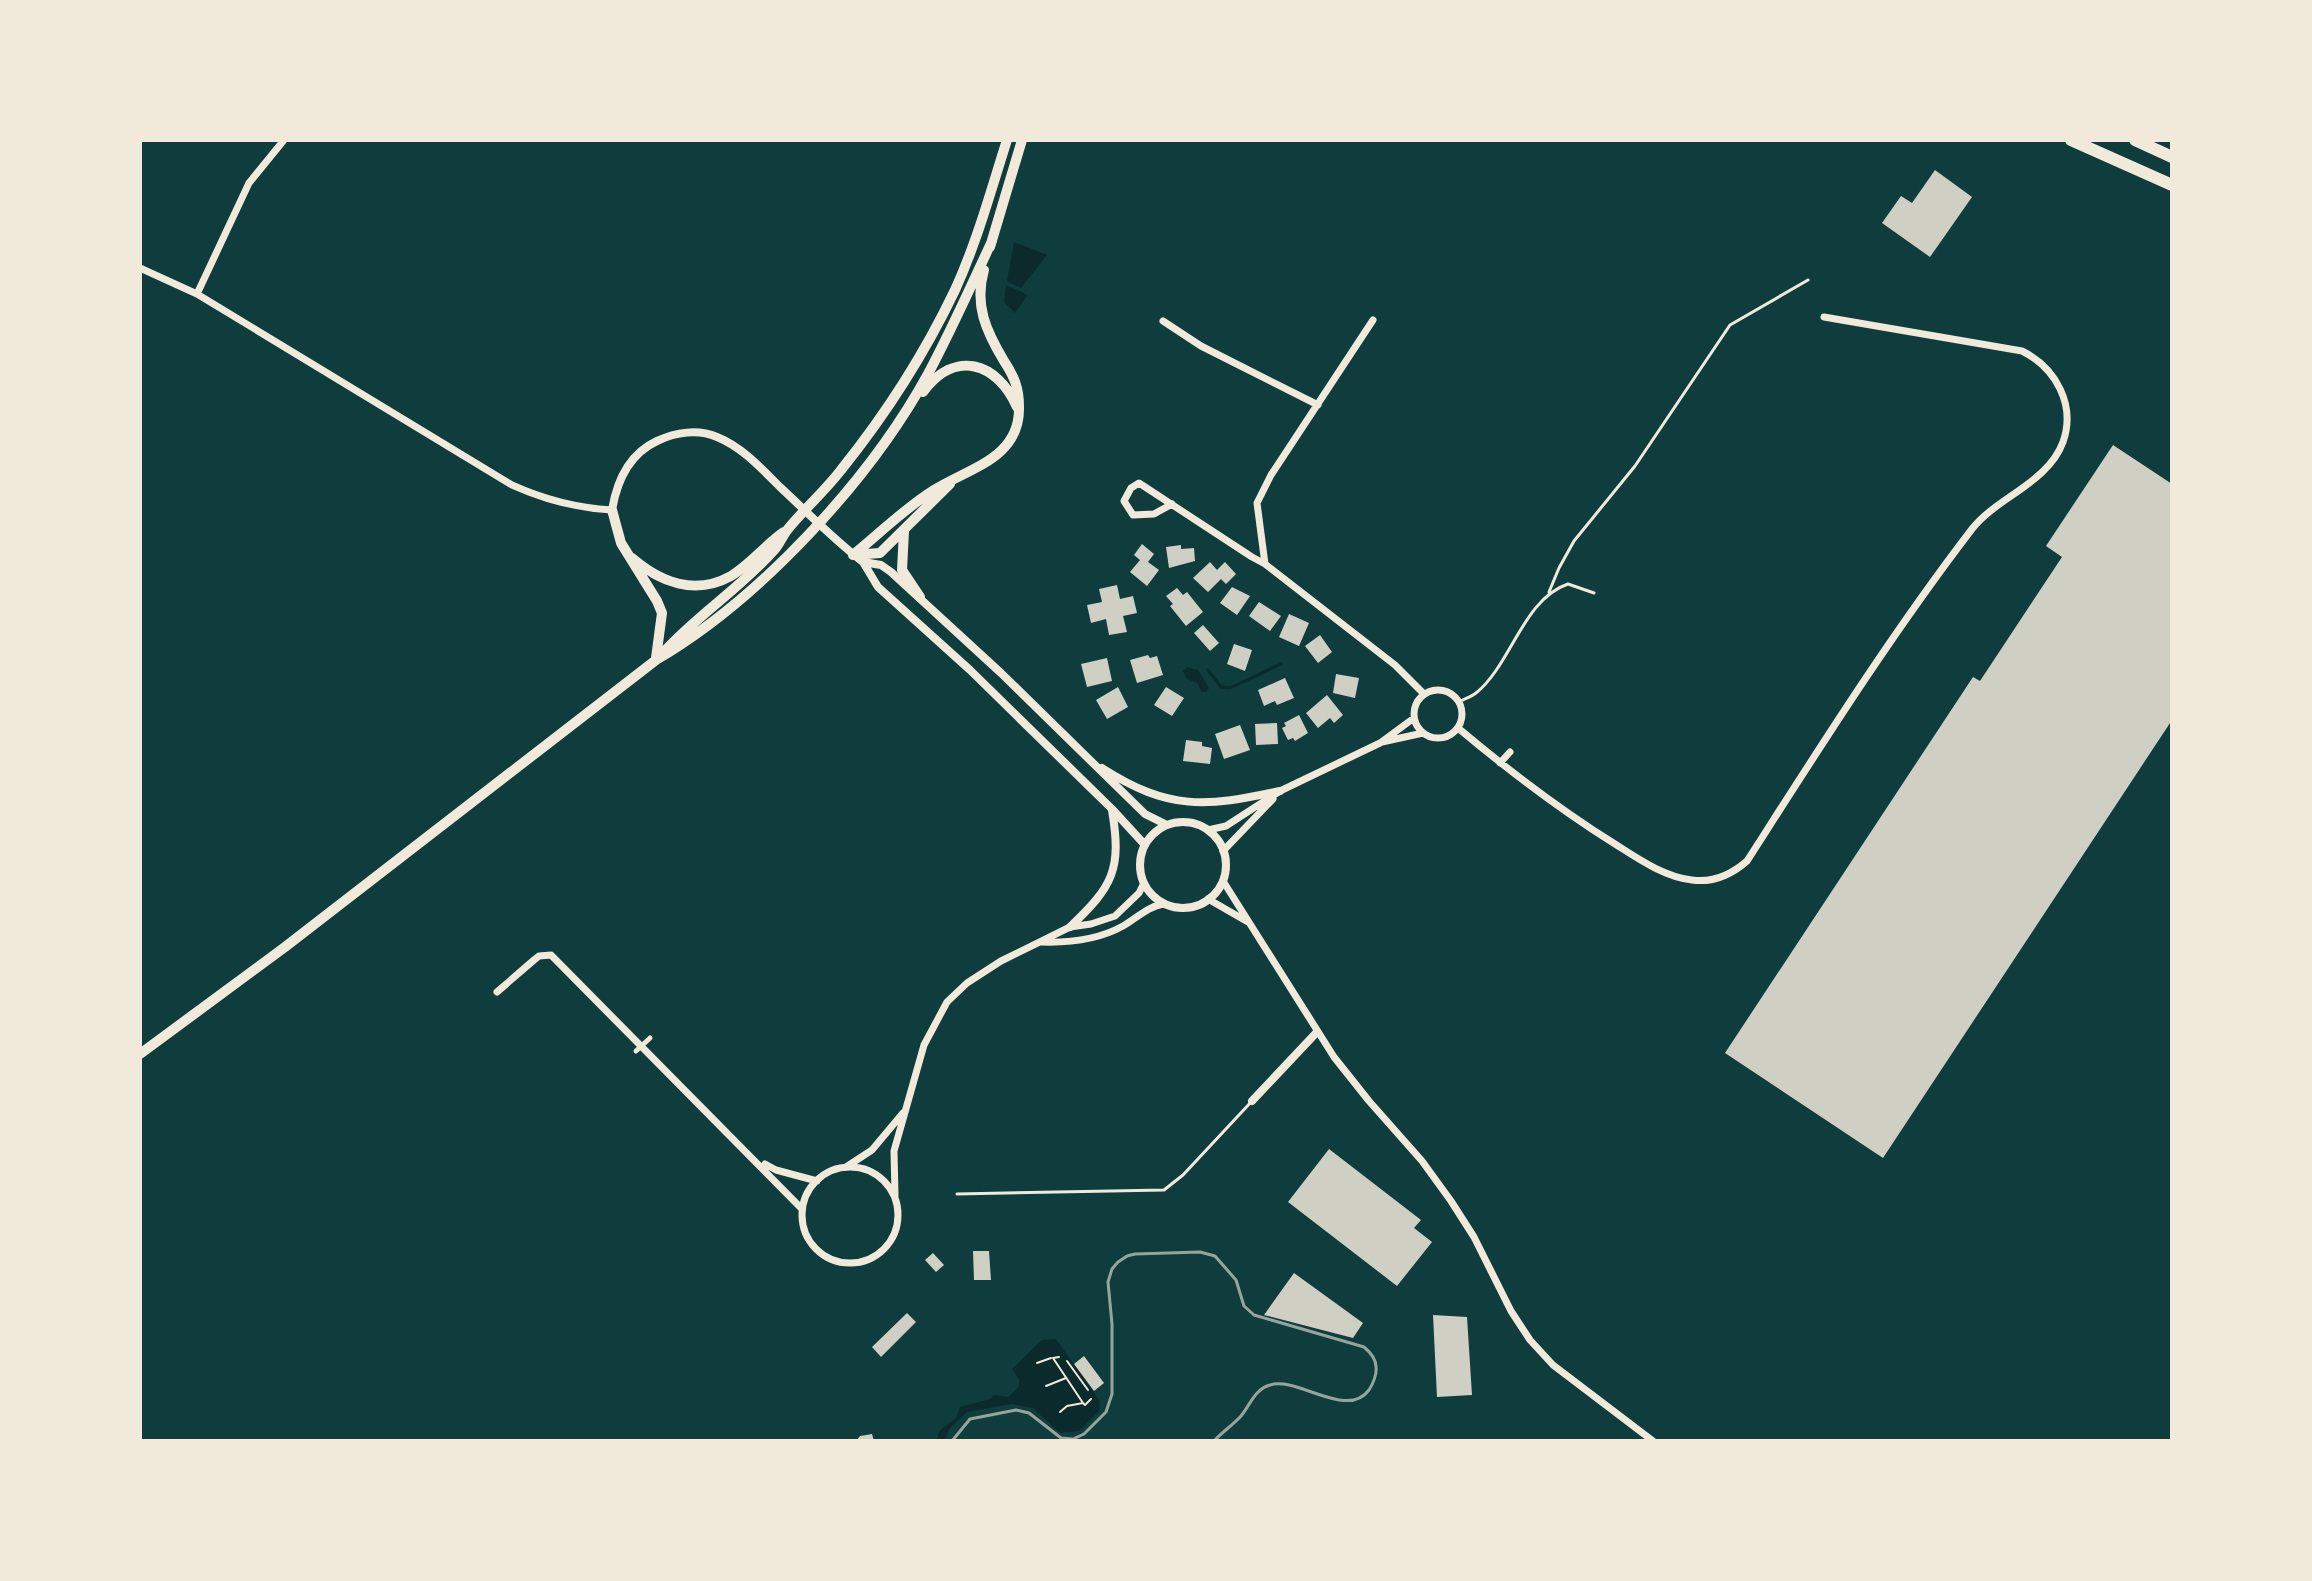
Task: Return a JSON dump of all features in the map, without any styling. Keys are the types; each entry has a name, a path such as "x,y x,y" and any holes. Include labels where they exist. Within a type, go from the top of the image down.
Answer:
{"highway":[{"path":"2071,140 2172,185"},
{"path":"2135,140 2172,157"}],"main road":[{"path":"656,660 677,637 777,547 786,531 840,472 906,381 956,288 1007,140"},
{"path":"853,554 935,489 952,482 1005,447 1015,433 1019,388 986,330 981,313 980,284 1022,140"},
{"path":"140,1054 285,947 656,660 683,644 776,567 855,479 904,410 926,376 992,241"},
{"path":"904,410 917,401 936,377 958,366 970,365 995,374 1010,392 1019,413"},
{"path":"853,554 880,553 952,482"},
{"path":"612,510 621,543 662,613 656,660"},
{"path":"632,558 649,573 667,582 682,585 716,582 731,576 786,531"},
{"path":"904,531 902,570 920,597"}],"street":[{"path":"197,294 249,183 284,140"},
{"path":"140,268 197,294 512,485 537,496 580,508 612,510 615,488 625,469 651,444 668,436 686,433 718,437 740,450 853,554 878,587 919,622 1112,809 1145,845"},
{"path":"1458,728 1559,810 1643,862 1695,881 1713,880 1732,873 1747,861 1871,668 1975,525 2047,466 2058,452 2066,429 2065,401 2051,373 2031,355 2014,348 1824,317"},
{"path":"1265,564 1257,503 1271,475 1373,320"},
{"path":"1163,321 1201,346 1318,405"},
{"path":"1172,504 1142,516 1133,515 1124,501 1131,488 1139,483 1172,504 1265,564 1395,665 1424,694"},
{"path":"853,554 881,565 920,597 1145,814 1167,825"},
{"path":"1380,743 1423,733 1438,738 1452,733 1458,728 1462,715 1459,702 1447,691 1431,690 1416,704 1414,718 1423,733"},
{"path":"1208,830 1226,826 1280,791 1380,743 1414,718"},
{"path":"1500,763 1510,752"},
{"path":"1085,757 1130,786 1158,797 1190,803 1222,803 1280,791"},
{"path":"1223,851 1280,791"},
{"path":"1070,927 1102,895 1114,871 1112,809"},
{"path":"1181,822 1208,830 1223,851 1226,867 1223,881 1208,899 1191,907 1177,908 1163,904 1152,895 1140,870 1145,845 1155,832 1167,825 1181,822"},
{"path":"1223,881 1317,1032 1451,1201 1530,1340 1553,1365 1653,1441"},
{"path":"497,992 539,956 551,955 756,1159 801,1208 805,1230 821,1252 834,1259 861,1261 874,1256 894,1236 898,1223 894,1151 924,1045 947,1002 986,970 1039,942 1070,927 1115,916 1128,906 1144,883"},
{"path":"1208,899 1249,923"},
{"path":"1039,942 1066,943 1097,937 1123,926 1151,906 1163,904"},
{"path":"1252,1101 1317,1032"},
{"path":"636,1051 650,1038"},
{"path":"801,1208 810,1188 817,1181 872,1150 907,1108"},
{"path":"756,1159 776,1170 817,1181"},
{"path":"845,1167 874,1173 895,1196"}],"lane":[{"path":"1459,702 1476,693 1490,678 1549,592 1574,541 1635,466 1730,325 1808,280"},
{"path":"1549,592 1568,584 1594,593"},
{"path":"957,1194 1164,1190 1183,1175 1252,1101"}],"path":[{"path":"1037,1363 1059,1357"},
{"path":"1053,1358 1083,1403"},
{"path":"1067,1361 1088,1390"},
{"path":"1046,1386 1066,1378"},
{"path":"1060,1412 1067,1406 1085,1405 1091,1399"}],"water":[{"path":"1014,242 1047,255 1021,288 1007,281"},
{"path":"1006,285 1028,295 1015,313 1004,302"},
{"path":"1187,667 1198,670 1209,688 1206,692 1187,679 1183,671"},
{"path":"1056,1339 1100,1401 1099,1411 1079,1431 1060,1433 1033,1408 1011,1404 967,1412 950,1428 944,1441 937,1441 939,1431 956,1418 960,1407 990,1399 994,1395 1009,1397 1019,1386 1019,1379 1012,1369 1042,1340"}],"building":[{"path":"1935,170 1972,197 1930,257 1882,223 1901,196 1912,203"},
{"path":"2113,445 2172,484 2172,720 1883,1158 1725,1053 1973,677 1980,681 2062,557 2046,546"},
{"path":"1142,544 1154,554 1148,562 1159,570 1147,586 1130,572 1140,560 1134,555"},
{"path":"1181,545 1181,549 1194,548 1195,561 1169,568 1166,547"},
{"path":"1210,562 1217,570 1225,562 1236,574 1226,584 1221,579 1208,592 1193,578"},
{"path":"1117,585 1120,599 1133,596 1137,613 1123,616 1127,632 1109,635 1106,619 1091,623 1087,605 1102,602 1099,589"},
{"path":"1232,587 1250,596 1237,615 1220,603"},
{"path":"1177,588 1183,595 1187,592 1203,612 1186,626 1166,596"},
{"path":"1259,602 1281,616 1270,631 1249,616"},
{"path":"1289,614 1309,623 1299,646 1279,637"},
{"path":"1203,625 1219,643 1210,651 1194,633"},
{"path":"1320,635 1332,652 1318,663 1305,646"},
{"path":"1234,644 1252,650 1245,671 1227,664"},
{"path":"1148,655 1150,658 1157,656 1163,675 1137,683 1130,660"},
{"path":"1107,658 1112,681 1087,687 1081,664"},
{"path":"1336,674 1359,678 1355,698 1333,693"},
{"path":"1285,678 1294,698 1264,706 1258,690"},
{"path":"1118,687 1128,707 1107,719 1096,700"},
{"path":"1166,687 1184,698 1172,716 1154,705"},
{"path":"1327,695 1343,715 1334,723 1330,718 1318,728 1306,713"},
{"path":"1299,715 1308,733 1295,741 1293,738 1288,740 1282,728 1286,726 1284,723"},
{"path":"1277,723 1278,744 1256,745 1255,724"},
{"path":"1240,725 1250,750 1224,759 1215,734"},
{"path":"1186,740 1202,742 1202,746 1212,748 1210,764 1183,761"},
{"path":"1329,1149 1421,1220 1414,1228 1432,1242 1397,1286 1288,1202"},
{"path":"973,1251 989,1251 991,1280 974,1280"},
{"path":"933,1253 944,1265 936,1272 925,1260"},
{"path":"1294,1273 1363,1323 1353,1338 1264,1315"},
{"path":"907,1313 916,1322 881,1357 872,1347"},
{"path":"1433,1315 1467,1317 1472,1395 1437,1397"},
{"path":"1084,1356 1104,1383 1094,1391 1074,1364"},
{"path":"872,1434 874,1441 856,1441 860,1436"}],"waterway":[{"path":"1208,670 1221,687 1230,688 1281,664"}],"railway":[{"path":"952,1441 970,1419 1016,1410 1029,1413 1061,1438 1073,1439 1084,1434 1106,1412 1112,1394 1112,1324 1108,1282 1112,1269 1127,1256 1135,1254 1200,1252 1215,1256 1236,1280 1244,1306 1254,1315 1364,1347 1374,1358 1376,1367 1369,1390 1360,1398 1348,1401 1294,1386 1281,1384 1265,1387 1241,1416 1214,1441"}]}
